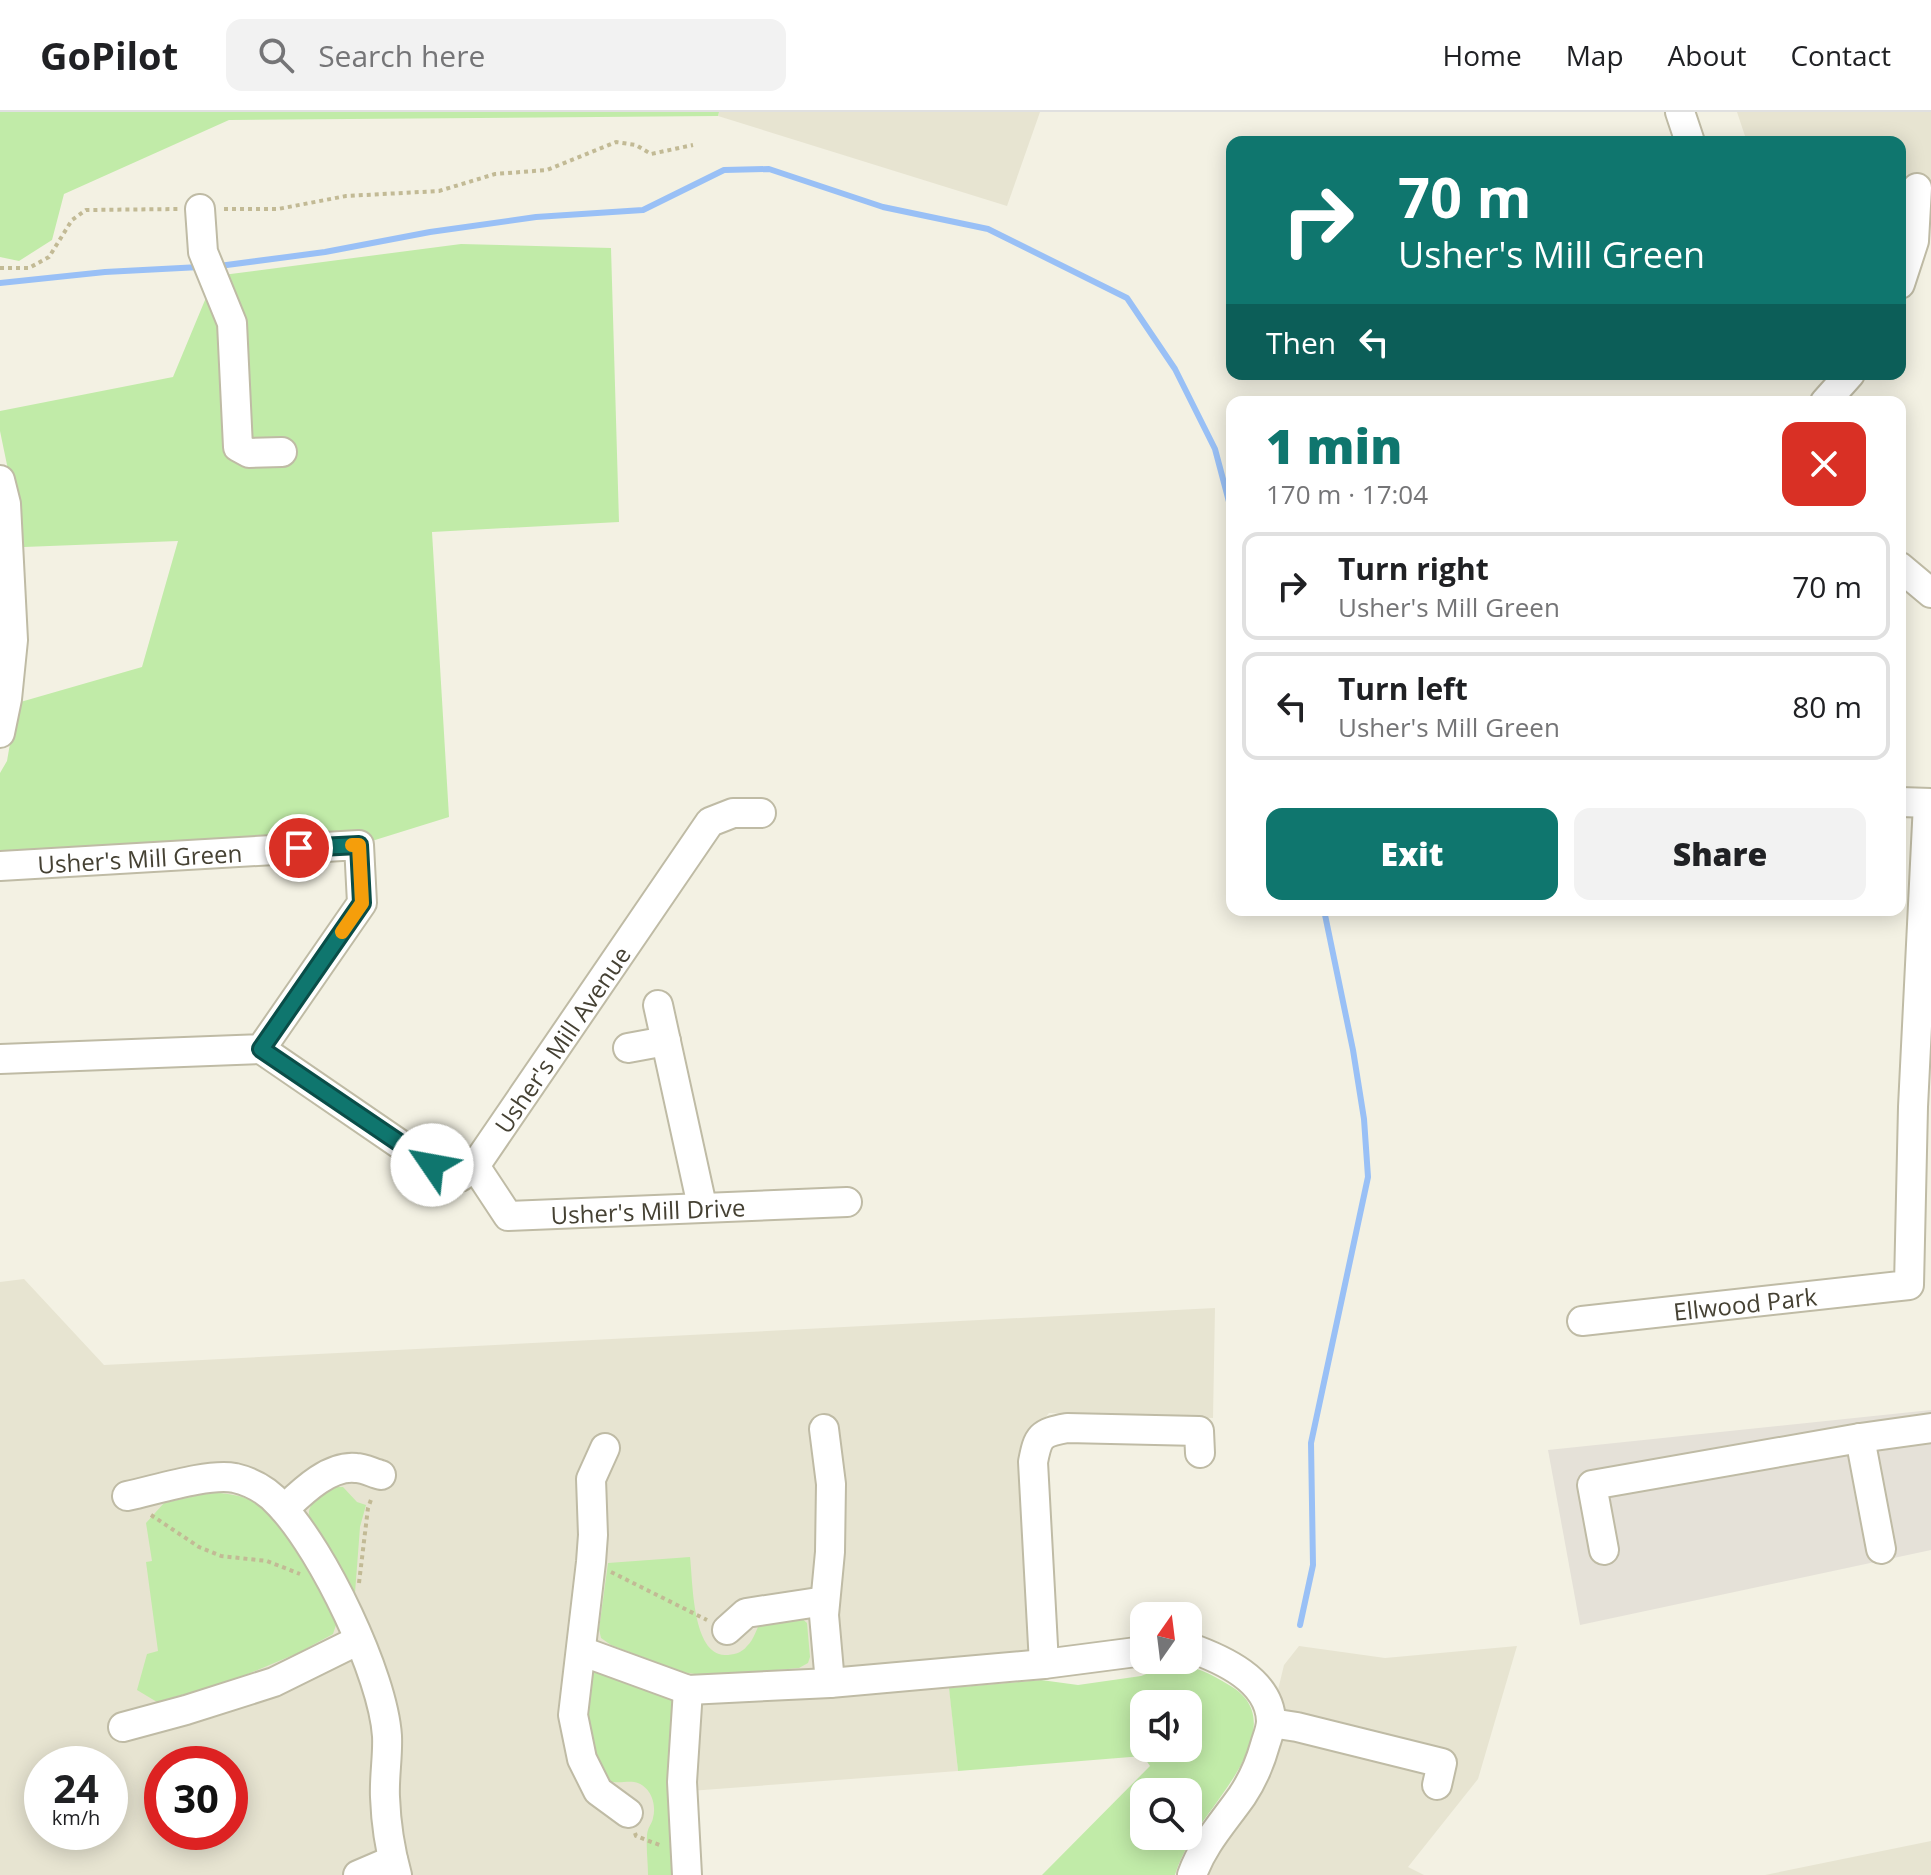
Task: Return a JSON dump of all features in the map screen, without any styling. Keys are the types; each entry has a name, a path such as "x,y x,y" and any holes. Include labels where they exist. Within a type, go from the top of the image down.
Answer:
{"street":[{"path":"1680,112 1688,136"},
{"path":"1906,266 1914,241 1916,188"},
{"path":"200,209 203,252 232,323 238,447 249,453 282,452"},
{"path":"1830,396 1845,380"},
{"path":"0,480 6,504 13,640 0,733"},
{"path":"1906,572 1931,593"},
{"path":"1920,803 1922,1107"},
{"name":"Usher's Mill Avenue","path":"475,1166 710,822 733,813 761,813"},
{"name":"Usher's Mill Green","path":"0,866 359,845 362,903 261,1049"},
{"path":"658,1005 702,1206"},
{"path":"628,1048 666,1041"},
{"path":"0,1059 261,1049 447,1175 460,1177 475,1166"},
{"name":"Ellwood Park","path":"1582,1321 1909,1285 1922,1107"},
{"name":"Usher's Mill Drive","path":"475,1166 508,1216 847,1202"},
{"path":"1044,1664 1033,1462 1037,1441 1047,1432 1067,1428 1199,1431 1200,1453"},
{"path":"1604,1550 1592,1485 1931,1428"},
{"path":"824,1429 831,1484 824,1615 830,1683"},
{"path":"1860,1438 1881,1549"},
{"path":"605,1448 591,1479 591,1562 573,1715 582,1759 598,1791 628,1813"},
{"path":"284,1509 306,1489 332,1472 354,1467 381,1475"},
{"path":"127,1496 203,1478 234,1478 259,1486 284,1509 317,1555 374,1676 387,1734 385,1796 395,1867 358,1875"},
{"path":"727,1630 746,1613 825,1601"},
{"path":"123,1727 274,1682 359,1640"},
{"path":"581,1651 688,1690 830,1683 1044,1664 1130,1653"},
{"path":"1192,1875 1210,1837 1243,1795 1260,1764 1271,1723 1267,1700 1246,1675 1202,1652"},
{"path":"687,1873 682,1782 688,1690"},
{"path":"1271,1723 1442,1763 1437,1785"}],"path":[{"path":"0,268 29,268 49,257 72,220 86,210 278,209 346,196 439,191 495,174 547,170 616,142 636,145 651,154 693,145"},
{"path":"347,1614 358,1597 368,1508 381,1475"},
{"path":"127,1496 171,1531 199,1547 221,1556 267,1561 313,1580 329,1580"},
{"path":"591,1562 727,1630"},
{"path":"628,1813 636,1836 665,1848 687,1873"}],"shaded area":[{"path":"719,112 1040,112 1007,206 718,116"},
{"path":"1737,112 1931,112 1931,223 1906,225 1906,136 1745,136"},
{"path":"24,1279 104,1365 1215,1308 1213,1418 1049,1413 1019,1450 1029,1651 946,1657 958,1771 676,1792 676,1875 0,1875 0,1282"},
{"path":"1931,1410 1931,1550 1580,1625 1548,1450"},
{"path":"1299,1646 1385,1658 1517,1646 1478,1779 1408,1867 1424,1875 1207,1875 1211,1862 1257,1798 1276,1762 1277,1694 1284,1665"},
{"path":"1931,1841 1931,1875 1765,1875"}],"green space":[{"path":"0,112 719,112 718,116 229,120 64,194 52,240 19,261 0,257"},
{"path":"461,244 611,248 619,522 432,532 449,817 359,845 0,866 0,773 7,761 17,703 142,667 178,541 24,547 0,431 0,411 173,377 215,276"},
{"path":"337,1487 343,1487 357,1502 366,1505 360,1527 355,1593 309,1517 314,1502"},
{"path":"213,1492 246,1498 267,1513 301,1558 337,1622 333,1634 298,1653 231,1681 157,1702 137,1690 147,1654 158,1651 146,1562 152,1561 146,1523 164,1503"},
{"path":"690,1557 696,1615 706,1643 714,1652 725,1655 740,1652 752,1640 762,1619 794,1612 807,1623 808,1663 799,1668 708,1676 682,1672 611,1645 601,1638 599,1629 608,1563"},
{"path":"599,1669 670,1697 674,1705 676,1875 648,1875 647,1833 654,1812 651,1796 640,1784 608,1781 596,1754 589,1730 588,1704 591,1675"},
{"path":"1202,1671 1229,1685 1247,1700 1254,1718 1252,1739 1244,1760 1202,1823 1202,1778 1138,1778 1150,1766 1147,1762 1202,1762 1202,1690 1130,1690 1130,1757 958,1771 949,1688 1041,1680 1078,1685 1146,1674 1202,1674"},
{"path":"1130,1786 1130,1850 1186,1850 1175,1875 1042,1875"}],"waterway":[{"path":"219,266 536,217 643,210 724,170 769,169 883,207 988,229 1127,298 1175,369 1215,449 1226,490"},
{"path":"0,283 105,272 200,267"},
{"path":"1300,1625 1313,1565 1311,1443 1368,1177 1364,1119 1353,1050 1325,916"}],"slow traffic":[{"path":"342,932 362,903 359,845 352,845"}],"route":[{"path":"299,848 359,845 362,903 261,1049 432,1165"}]}
